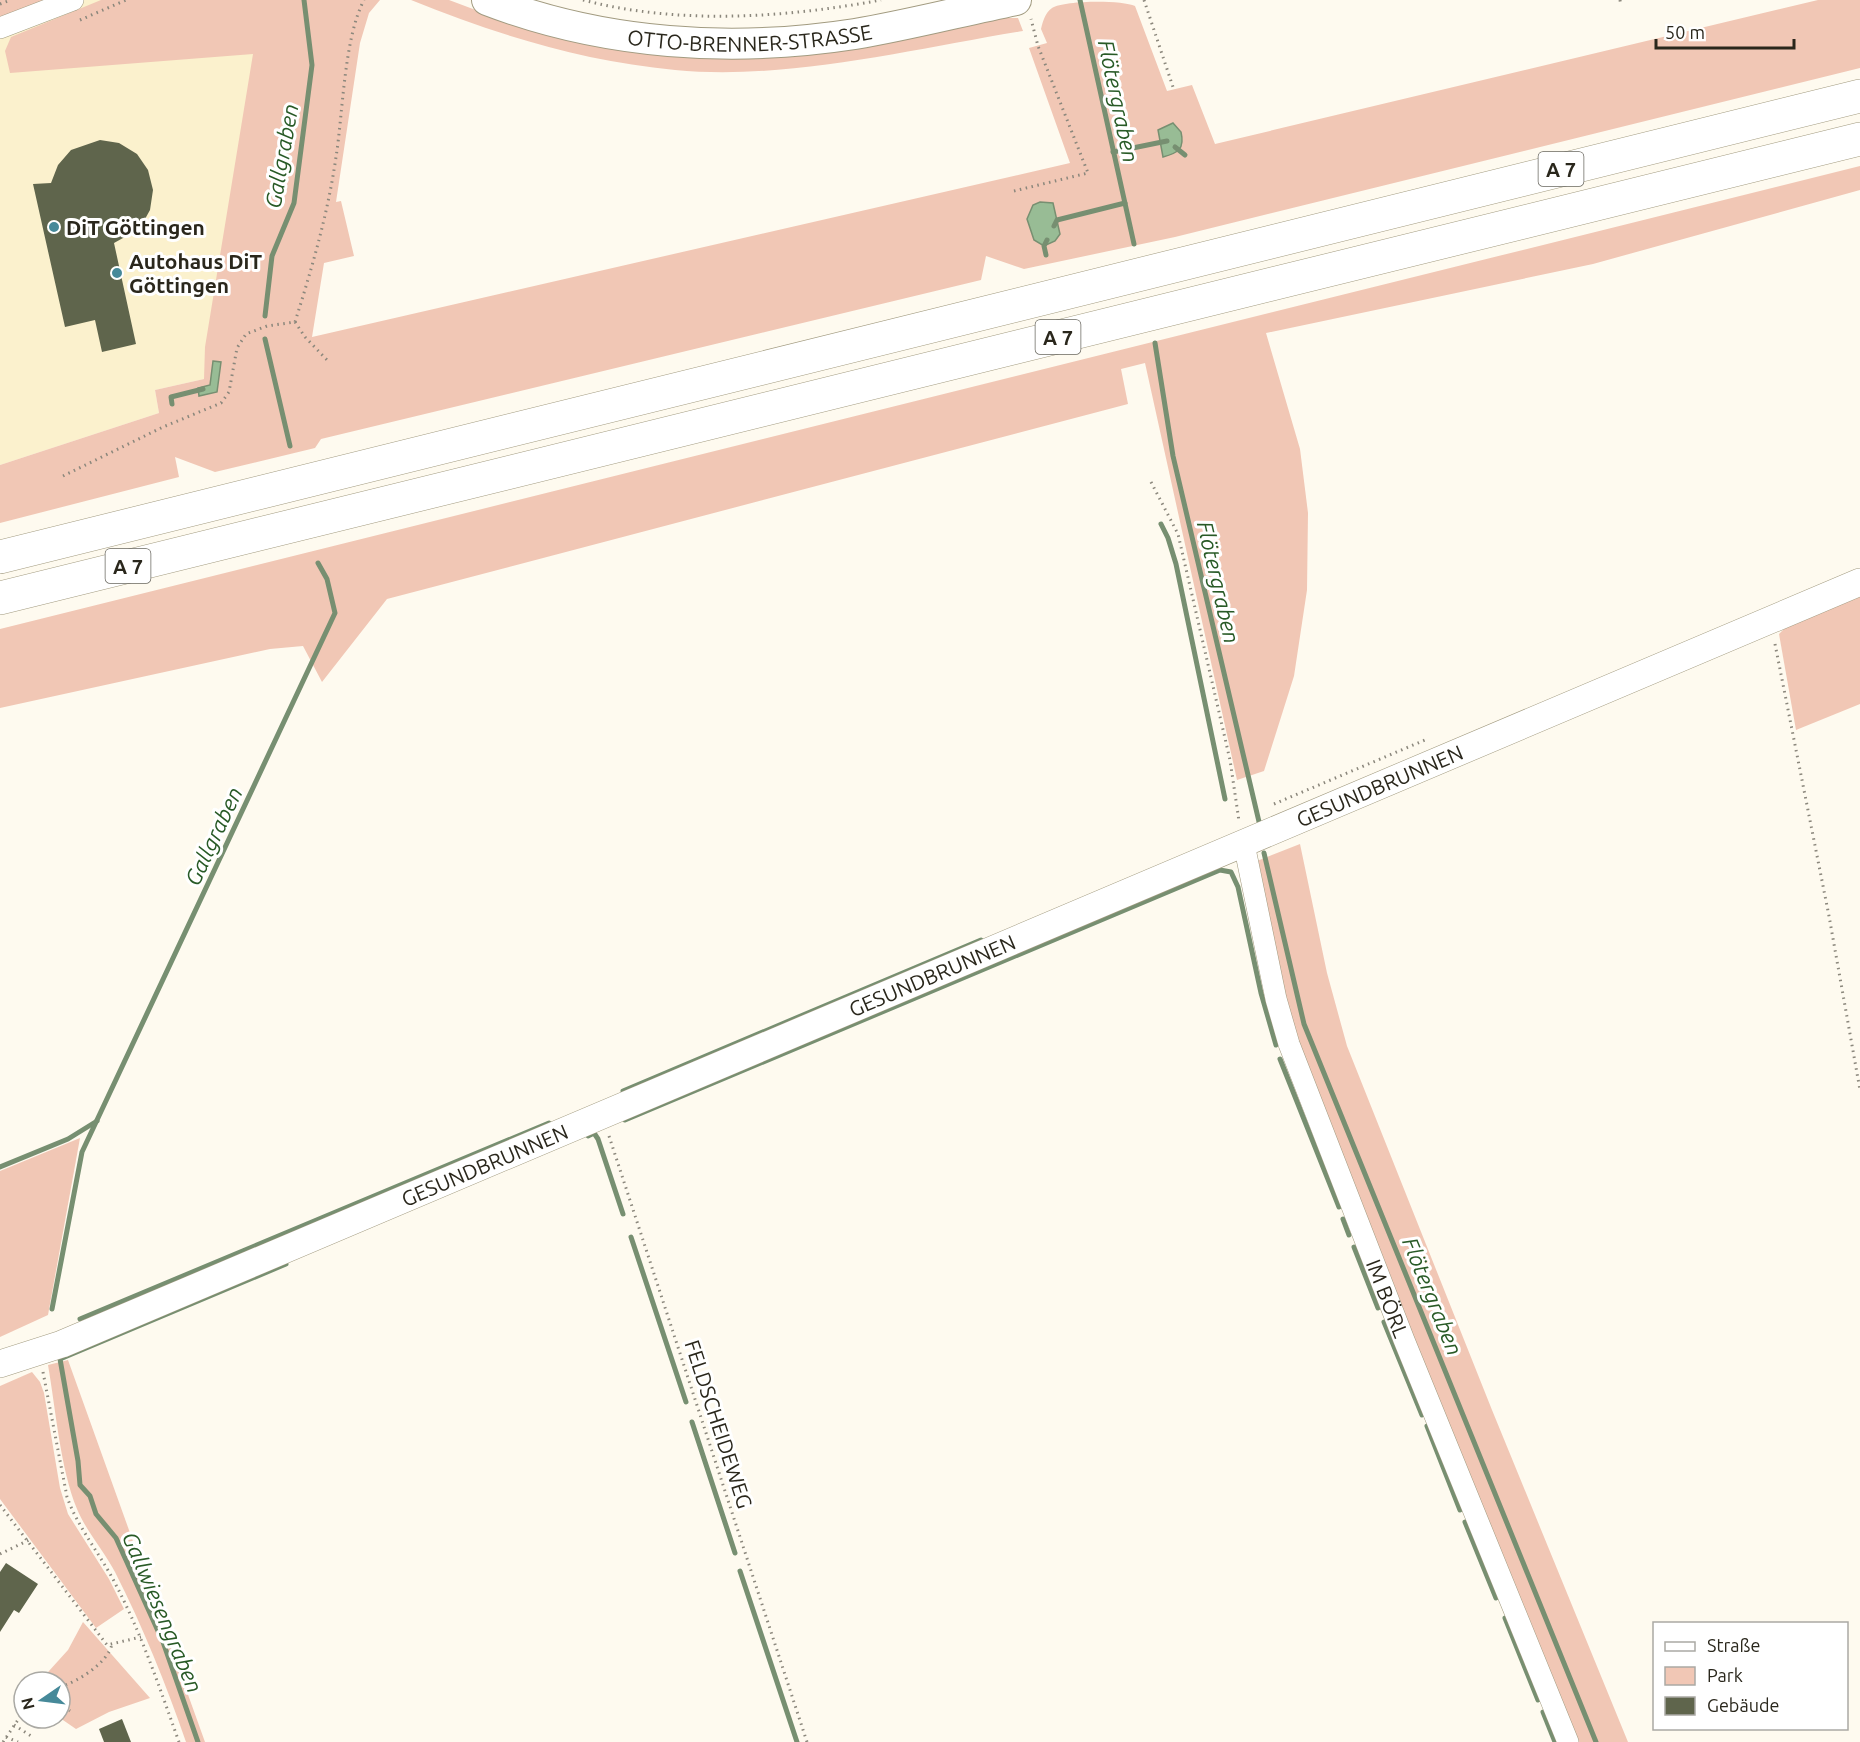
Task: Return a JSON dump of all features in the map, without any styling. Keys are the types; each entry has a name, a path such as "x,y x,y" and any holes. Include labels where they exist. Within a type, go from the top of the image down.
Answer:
{"highway":[{"name":"A 7","path":"0,556 1860,96"},
{"name":"A 7","path":"0,598 1860,139"}],"main road":[{"name":"OTTO-BRENNER-STRASSE","path":"487,0 524,14 576,28 640,39 712,44 770,43 855,34 1022,6"}],"street":[{"path":"0,28 73,0"},
{"name":"GESUNDBRUNNEN","path":"0,1364 38,1353 607,1115 1860,582"},
{"name":"IM BÖRL","path":"1244,844 1276,999 1289,1044 1404,1340 1568,1742"}],"path":[{"path":"0,4 11,0"},
{"path":"330,362 305,338 295,322 319,237 336,159 354,23 364,0"},
{"path":"583,0 659,13 723,16 782,14 881,0"},
{"path":"1144,0 1174,90"},
{"path":"1620,0 1621,6"},
{"path":"1014,191 1088,173 1022,6"},
{"path":"63,476 163,427 221,403 229,392 237,348 246,334 267,326 295,322"},
{"path":"1151,482 1178,534 1230,760 1244,844"},
{"path":"1771,620 1783,695 1829,916 1860,1090"},
{"name":"FELDSCHEIDEWEG","path":"607,1115 605,1125 807,1742"},
{"path":"38,1353 51,1402 67,1497 73,1514 117,1585 141,1637 179,1742"},
{"path":"0,1504 107,1646 141,1637"},
{"path":"0,1554 29,1540"},
{"path":"72,1683 77,1681 109,1651 112,1644"},
{"path":"3,1742 12,1728"},
{"path":"22,1730 31,1736"},
{"path":"6,1737 18,1742"}],"shaded area":[{"name":"Autohaus DiT Göttingen","path":"0,0 296,0 204,379 155,390 159,413 0,465"},
{"path":"1173,123 1181,132 1182,143 1176,152 1163,157 1158,130"},
{"path":"1040,202 1053,203 1060,234 1055,241 1044,246 1034,240 1027,219 1033,205"},
{"path":"213,361 221,362 217,392 199,396 198,388 210,385"}],"green space":[{"path":"0,0 50,0 0,17"},
{"path":"101,0 380,0 369,13 360,43 336,202 341,201 354,256 324,263 312,337 1070,163 1029,48 1047,43 1041,29 1046,15 1052,8 1069,3 1106,2 1135,6 1167,91 1192,85 1215,144 1818,0 1860,0 1860,68 1175,237 1024,269 986,256 981,280 321,439 315,448 215,472 175,457 179,477 0,523 0,465 159,413 155,390 204,379 205,347 253,54 10,73 5,51 11,37"},
{"path":"411,0 449,0 481,12 634,49 995,18 1018,18 1023,31 804,67 717,72 675,70 607,60 540,45"},
{"path":"1860,166 1860,190 1593,264 1266,333 1300,449 1308,513 1307,590 1294,676 1264,771 1237,780 1145,363 1121,369 1128,404 387,599 322,682 303,646 270,649 0,708 0,629"},
{"path":"1860,592 1860,704 1796,730 1779,634 1794,619"},
{"path":"1300,844 1327,973 1347,1046 1492,1410 1628,1742 1576,1742 1404,1319 1291,1025 1257,861"},
{"path":"80,1138 48,1315 0,1337 0,1171"},
{"path":"68,1360 205,1742 186,1742 135,1614 115,1572 85,1525 71,1493 62,1457 48,1365"},
{"path":"32,1372 40,1382 44,1393 60,1488 68,1514 109,1579 124,1609 96,1628 0,1499 0,1386"},
{"path":"83,1622 150,1698 109,1712 76,1729 72,1726 72,1670 50,1670 68,1650"}],"building":[{"path":"100,140 119,143 137,154 148,170 153,190 150,210 145,219 132,233 114,243 136,344 102,352 95,320 65,327 33,184 51,183 58,165 71,150"},
{"path":"6,1563 38,1584 19,1613 14,1610 0,1632 0,1572"},
{"path":"122,1719 131,1742 104,1742 99,1729"}],"waterway":[{"name":"Gallgraben","path":"265,316 272,256 294,203 312,65 304,0"},
{"name":"Flötergraben","path":"1080,0 1134,244"},
{"path":"1113,152 1167,141"},
{"path":"1175,147 1185,155"},
{"path":"1054,226 1057,220 1125,203"},
{"path":"1046,255 1044,246 1047,240"},
{"name":"Gallgraben","path":"265,339 290,446"},
{"name":"Flötergraben","path":"1155,343 1173,456 1260,826"},
{"path":"172,404 171,397 203,389"},
{"path":"1161,524 1176,564 1225,799"},
{"name":"Gallgraben","path":"52,1309 82,1152 335,613 327,579 318,563"},
{"name":"Flötergraben","path":"1264,853 1304,1024 1596,1742"},
{"path":"625,1120 1220,870 1231,872 1238,887 1261,993 1276,1045"},
{"path":"623,1091 981,940"},
{"path":"1280,1059 1339,1207"},
{"path":"0,1167 68,1139 97,1121"},
{"path":"80,1319 549,1123"},
{"path":"588,1136 594,1133 598,1139 623,1214"},
{"path":"1343,1219 1349,1235"},
{"path":"631,1237 686,1402"},
{"path":"1354,1247 1378,1308"},
{"name":"Gallwiesengraben","path":"198,1742 163,1642 116,1538 96,1514 90,1496 80,1485 60,1359 286,1264"},
{"path":"1384,1322 1422,1415"},
{"path":"692,1422 735,1553"},
{"path":"1427,1426 1460,1510"},
{"path":"1465,1522 1496,1598"},
{"path":"740,1571 797,1742"},
{"path":"1505,1618 1538,1700"},
{"path":"1543,1712 1555,1742"}],"place":[{"name":"DiT Göttingen","path":"54,227"},
{"name":"Autohaus DiT Göttingen","path":"117,273"}]}
